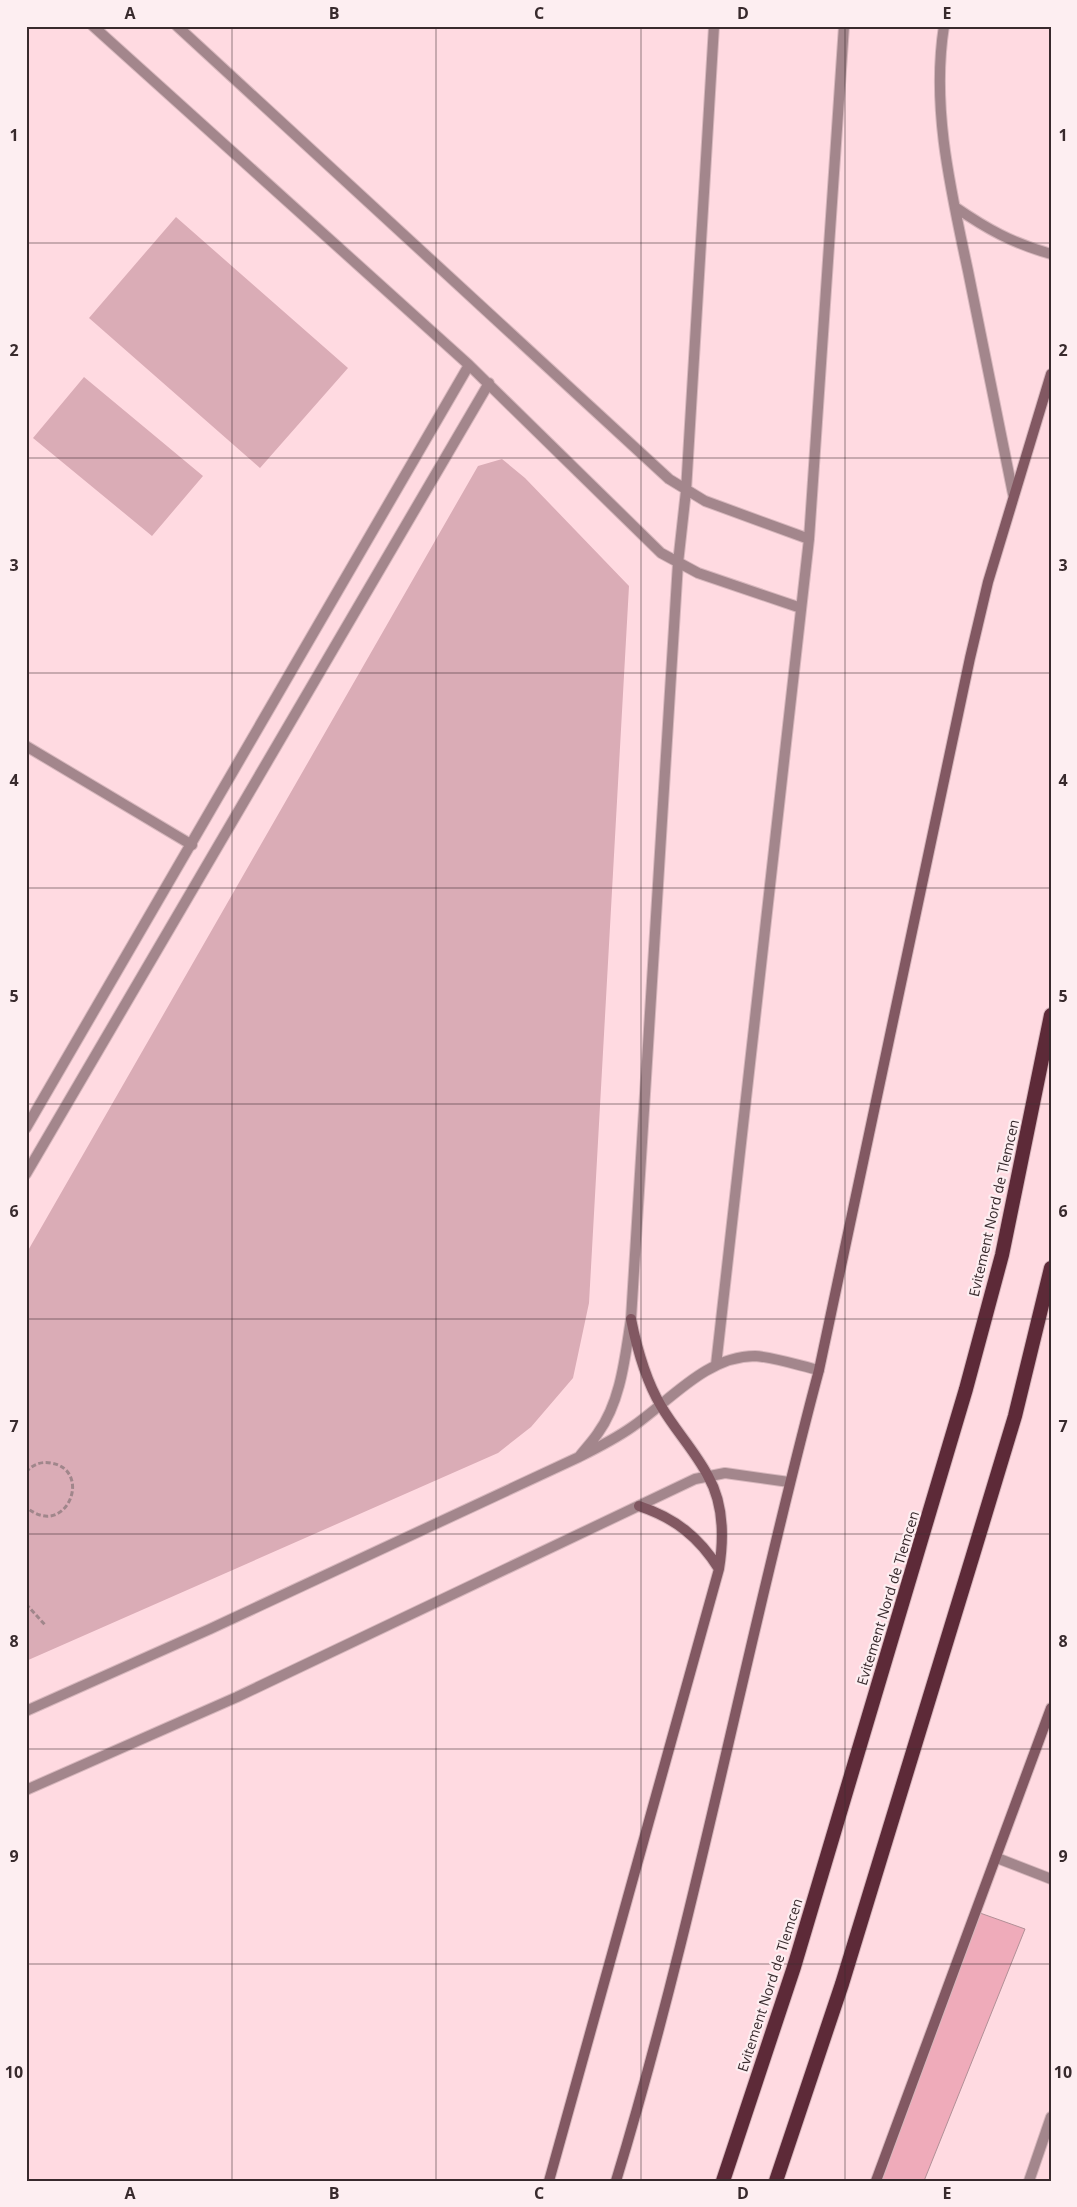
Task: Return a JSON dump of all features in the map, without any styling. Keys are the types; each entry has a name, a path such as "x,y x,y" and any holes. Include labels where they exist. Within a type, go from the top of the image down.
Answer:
{"highway":[{"name":"Evitement Nord de Tlemcen","path":"723,2181 794,1967 966,1389 1002,1255 1051,1015"},
{"path":"776,2181 842,1984 1015,1416 1051,1268"}],"main road":[{"path":"616,2181 677,1964 789,1482 819,1370 970,658 988,582 1013,494 1051,374"},
{"path":"549,2181 719,1569 722,1550 720,1512 708,1476 660,1406 647,1378 637,1349 631,1319"},
{"path":"639,1506 659,1512 683,1527 708,1552 719,1569"},
{"path":"876,2181 1050,1713"}],"street":[{"path":"93,26 489,383 646,540 678,563 698,573 801,608"},
{"path":"177,26 653,465 686,491 705,501 809,539"},
{"path":"579,1457 599,1432 610,1411 624,1363 631,1319 678,563 686,491 714,26"},
{"path":"716,1365 809,539 844,26"},
{"path":"944,26 940,97 943,133 954,207 1013,494"},
{"path":"954,207 987,229 1023,246 1051,254"},
{"path":"26,1128 469,365"},
{"path":"26,1174 489,383"},
{"path":"26,746 192,845"},
{"path":"26,1711 219,1625 579,1457 632,1427 716,1365 736,1358 756,1356 819,1370"},
{"path":"26,1790 236,1697 695,1479 725,1473 789,1482"},
{"path":"997,1858 1051,1879"},
{"path":"1029,2181 1051,2117"}],"path":[{"path":"26,1472 36,1464 53,1463 67,1472 73,1489 72,1498 67,1506 51,1516 33,1513 26,1507"},
{"path":"26,1604 46,1626"}],"shaded area":[{"path":"176,217 348,368 260,468 89,318"},
{"path":"84,377 203,476 152,536 33,438"},
{"path":"502,459 525,478 629,586 589,1303 573,1378 531,1427 498,1453 26,1661 26,1254 478,466"}],"building":[{"path":"980,1913 1025,1929 924,2181 881,2181"}]}
